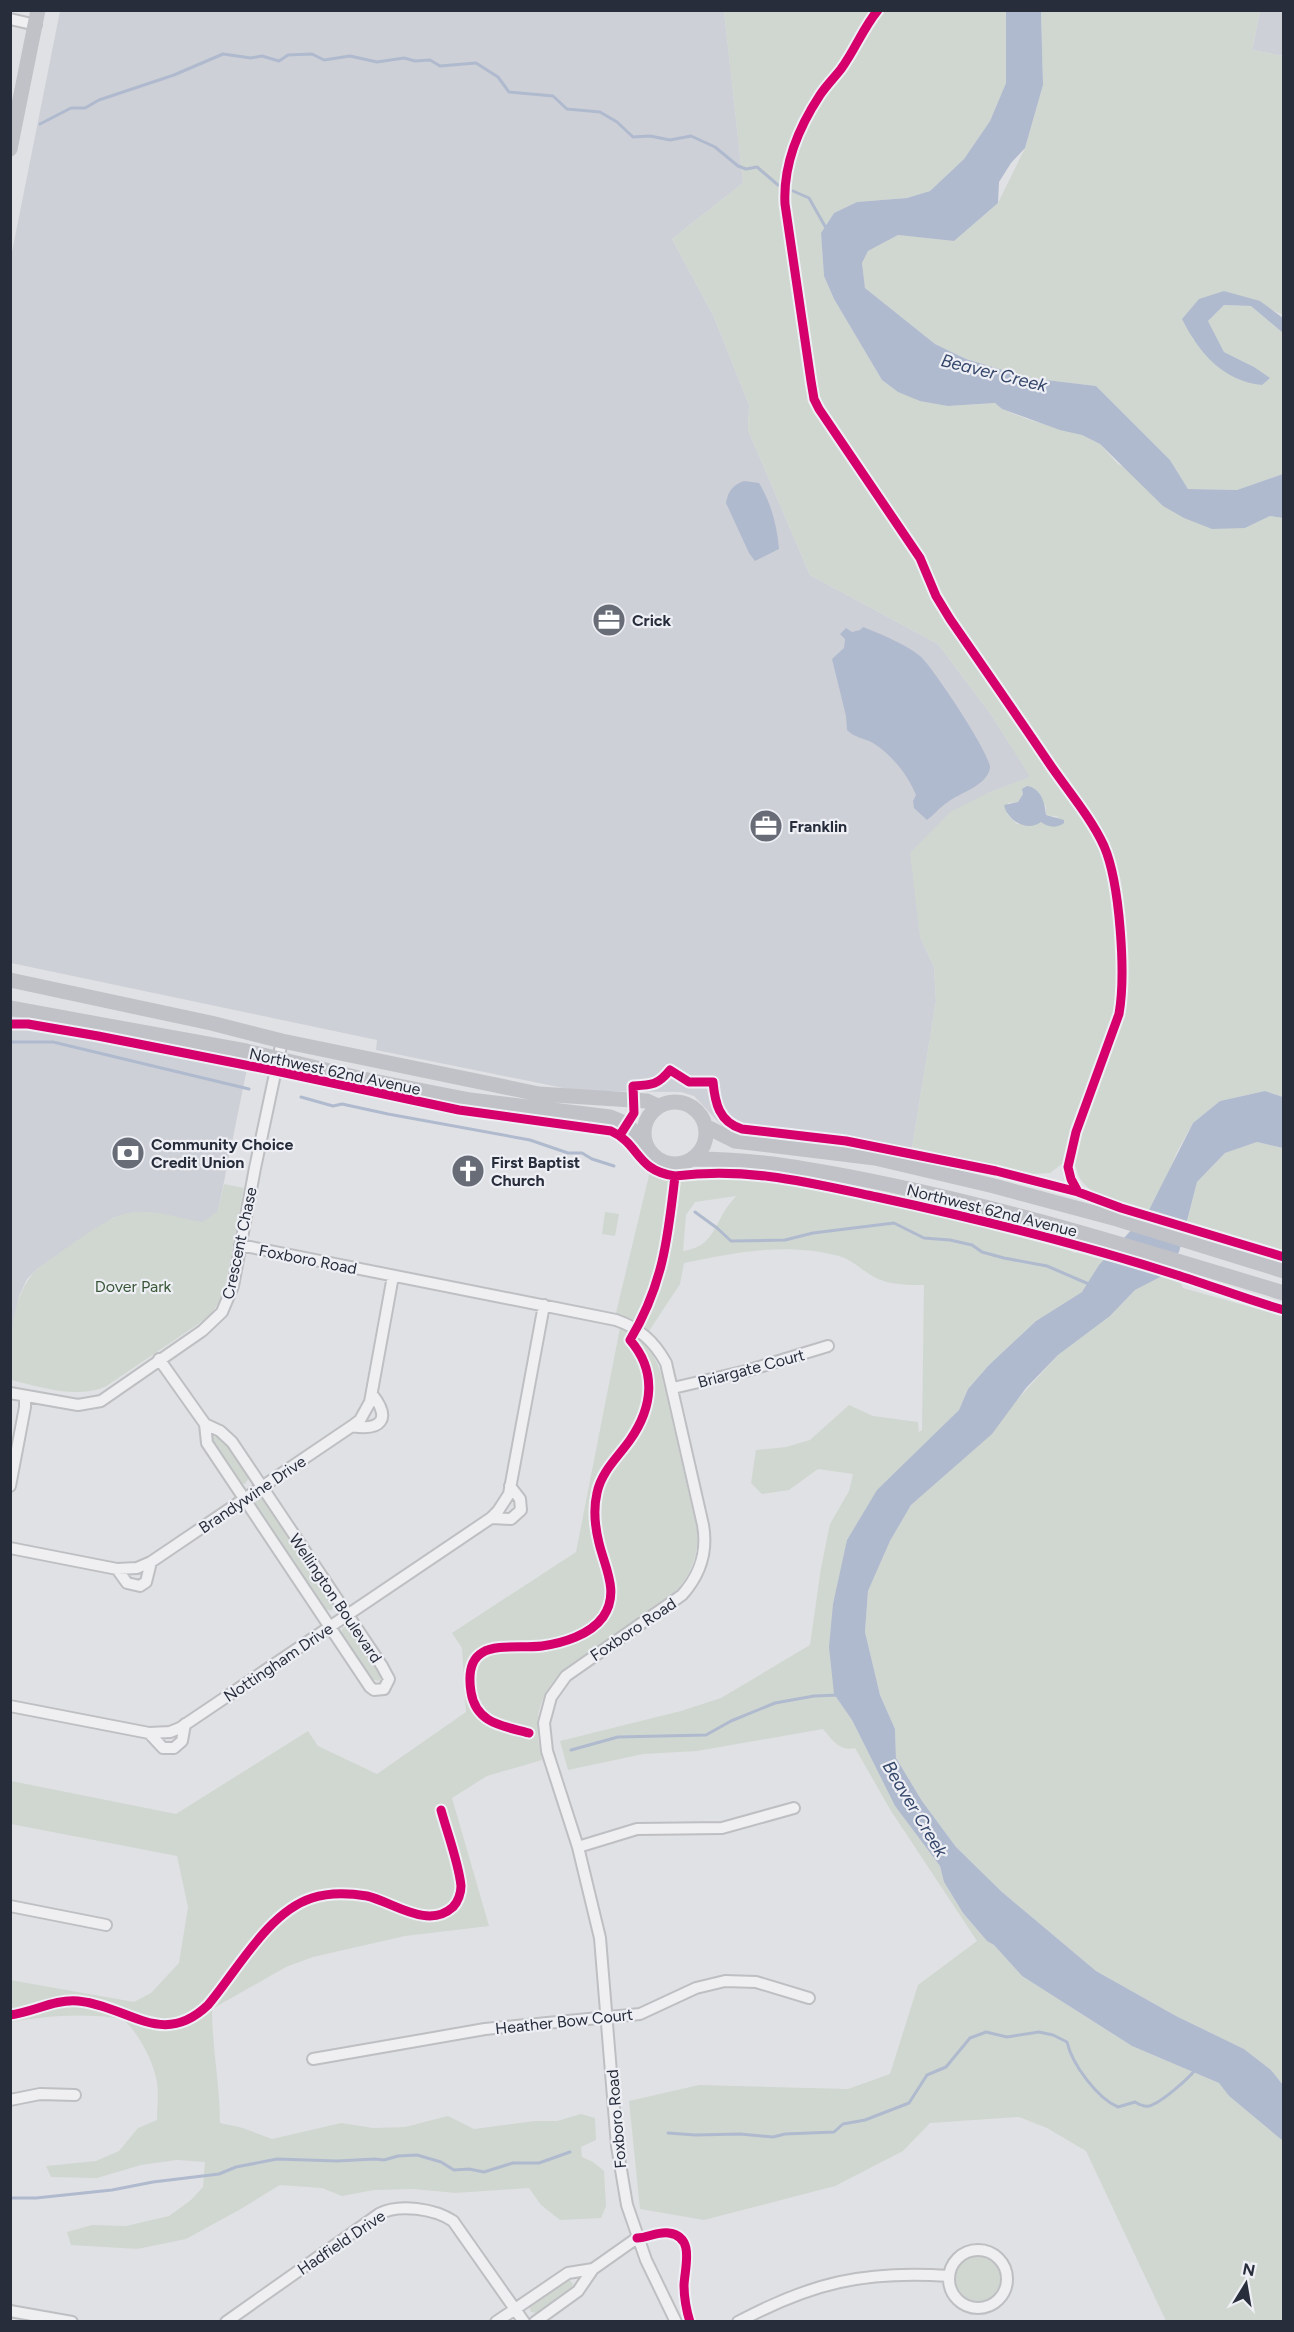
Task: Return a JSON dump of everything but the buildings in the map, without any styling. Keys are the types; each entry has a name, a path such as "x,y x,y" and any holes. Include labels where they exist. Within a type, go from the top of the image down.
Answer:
{"street":[{"path":"10,20 37,17 10,149"},
{"name":"Northwest 62nd Avenue","path":"10,980 211,1023 282,1041 539,1094 647,1101 658,1106"},
{"name":"Northwest 62nd Avenue","path":"10,1008 279,1059 363,1079 470,1100 610,1118 627,1124 649,1150"},
{"name":"Crescent Chase","path":"10,1393 78,1405 101,1401 202,1331 222,1312 233,1286 282,1041"},
{"path":"669,1101 682,1101 693,1106 702,1115 707,1127 707,1139 702,1150 693,1159 682,1164 669,1164 658,1159 649,1150 644,1139 644,1126 649,1115 658,1106 669,1101"},
{"name":"Northwest 62nd Avenue","path":"707,1127 735,1142 875,1158 994,1186 1117,1219 1284,1271"},
{"name":"Northwest 62nd Avenue","path":"693,1159 740,1160 801,1167 1004,1211 1284,1293"},
{"name":"Foxboro Road","path":"240,1245 616,1320 641,1332 659,1351 666,1363 705,1534 702,1562 691,1585 682,1595 576,1668 558,1686 551,1697 544,1723 545,1744 578,1847 600,1938 621,2174 637,2238 676,2322"},
{"name":"Brandywine Drive","path":"10,1548 117,1569 137,1568 151,1562 352,1426 366,1412 372,1394 393,1276"},
{"name":"Nottingham Drive","path":"10,1706 149,1733 170,1732 330,1628 491,1518 504,1503 510,1486 544,1305"},
{"name":"Briargate Court","path":"673,1388 746,1371 828,1346"},
{"name":"Wellington Boulevard","path":"159,1359 205,1424 225,1434 262,1487 387,1675 388,1685 384,1689 379,1691 370,1687 243,1500 207,1443 205,1424"},
{"name":"Brandywine Drive","path":"352,1426 371,1428 378,1425 383,1416 381,1406 372,1394"},
{"path":"10,1486 25,1407 25,1396"},
{"name":"Nottingham Drive","path":"491,1518 511,1519 521,1510 520,1499 510,1486"},
{"name":"Brandywine Drive","path":"117,1569 127,1583 140,1586 146,1582 151,1562"},
{"name":"Nottingham Drive","path":"149,1733 163,1748 174,1748 182,1741 185,1724"},
{"path":"578,1847 636,1829 722,1828 794,1808"},
{"path":"10,1906 106,1924"},
{"name":"Heather Bow Court","path":"314,2059 456,2033 640,2014 696,1988 724,1981 756,1982 809,1998"},
{"path":"10,2100 40,2094 75,2095"},
{"name":"Hadfield Drive","path":"226,2322 379,2214 395,2208 438,2213 453,2221 524,2322"},
{"path":"535,2322 578,2291 593,2268 637,2238"},
{"path":"983,2250 998,2257 1003,2263 1007,2279 1006,2287 997,2300 991,2305 976,2308 956,2298 949,2284 949,2276 954,2261 960,2256 967,2252 983,2250"},
{"path":"496,2322 568,2273 593,2268"},
{"path":"738,2322 790,2296 845,2280 900,2274 949,2276"},
{"path":"10,2311 72,2322"}],"shaded area":[{"path":"60,11 724,11 743,183 672,239 714,317 749,405 748,430 810,575 938,644 990,713 1031,777 988,793 920,937 934,967 936,1001 910,1160 738,1135 723,1127 694,1096 681,1092 578,1091 376,1050 377,1040 11,963 11,257"},
{"path":"1260,11 1283,11 1283,56 1252,50"},
{"path":"11,1013 249,1059 218,1211 203,1223 146,1212 129,1213 113,1218 37,1269 27,1279 19,1296 11,1342"}],"green space":[{"path":"724,11 1006,11 1006,83 990,121 964,159 930,191 907,198 857,202 834,213 821,233 824,276 834,299 882,380 898,392 948,406 995,403 1002,409 1027,419 1082,435 1100,444 1118,464 1245,528 1270,516 1283,518 1283,1097 1265,1091 1220,1101 1193,1123 1148,1212 1141,1218 1125,1213 1129,1208 1085,1185 1076,1167 1063,1163 1050,1173 1033,1174 912,1147 936,1001 934,967 920,937 910,853 950,812 988,793 1030,777 990,713 938,644 810,575 748,430 749,405 714,317 672,239 743,183","holes":["1023,794 1046,806 1046,815 1060,817 1017,824 1007,814 1008,803 1018,802"]},
{"path":"1041,11 1260,11 1252,50 1283,56 1283,318 1281,314 1224,291 1192,339 1254,367 1224,352 1208,321 1224,305 1251,306 1283,333 1283,474 1237,490 1188,489 1170,460 1096,386 1030,378 966,359 935,344 865,288 862,263 868,251 898,235 954,241 998,203 1025,148 1043,85"},
{"path":"1257,1142 1283,1148 1283,1252 1232,1237 1217,1240 1185,1230 1197,1182 1225,1153"},
{"path":"652,1163 663,1168 678,1169 722,1167 764,1169 926,1200 926,1210 1036,1236 1075,1253 1080,1250 1106,1257 1082,1292 1036,1321 989,1365 968,1389 959,1410 878,1490 847,1540 834,1694 852,1720 895,1806 940,1866 944,1882 963,1913 1022,1976 1132,2046 1219,2083 1229,2096 1283,2141 1283,2321 1166,2321 1086,2151 1047,2128 1019,2117 930,2123 903,2151 835,2186 704,2220 640,2209 629,2101 699,2085 848,2089 890,2074 918,1985 977,1941 891,1811 855,1748 841,1747 823,1729 697,1751 643,1754 568,1770 560,1741 681,1711 721,1698 810,1645 830,1524 849,1491 853,1474 818,1469 789,1490 762,1494 751,1483 756,1450 786,1447 810,1440 849,1405 873,1416 918,1422 919,1432 922,1430 924,1285 883,1281 839,1256 800,1250 762,1250 684,1263 680,1284 649,1331 632,1319 616,1313","holes":["736,1196 709,1238 699,1246 683,1251 686,1215 695,1202"]},
{"name":"Dover Park","path":"224,1184 244,1188 221,1299 204,1320 105,1387 70,1392 11,1380 11,1336 16,1307 21,1293 37,1269 107,1221 128,1213 156,1213 203,1222 218,1211"},
{"path":"605,1212 619,1214 615,1236 602,1234"},
{"path":"1163,1275 1179,1279 1183,1288 1283,1316 1283,2085 1271,2070 1244,2049 1176,2016 1096,1971 1002,1892 956,1847 922,1801 896,1758 895,1729 880,1695 865,1632 868,1591 890,1541 911,1505 963,1459 1058,1355 1110,1316 1135,1290"},
{"path":"620,1328 635,1336 646,1346 661,1373 698,1534 696,1551 689,1573 673,1594 563,1670 554,1681 542,1701 539,1712 538,1734 542,1760 487,1776 452,1798 489,1926 405,1936 313,1957 286,1967 212,2009 220,2123 243,2128 272,2139 341,2123 373,2128 405,2127 448,2116 474,2129 535,2121 557,2121 581,2114 595,2118 596,2140 581,2147 582,2157 604,2171 606,2206 601,2218 560,2220 541,2205 529,2188 455,2193 414,2189 374,2190 342,2196 322,2188 280,2185 186,2239 137,2249 71,2245 67,2232 92,2225 126,2226 169,2216 191,2200 203,2187 205,2162 177,2160 141,2165 97,2178 51,2177 46,2166 96,2161 119,2151 138,2128 157,2120 157,2082 144,2048 123,2019 67,2016 11,2022 10,1980 134,2002 151,1993 179,1963 188,1907 177,1856 11,1824 11,1781 176,1814 308,1731 318,1746 377,1774 466,1712 462,1648 452,1633 576,1552"},
{"path":"222,1436 250,1476 245,1484 239,1483 212,1442 213,1437"},
{"path":"261,1498 265,1499 336,1603 331,1611 323,1608 255,1506 256,1501"},
{"path":"346,1626 351,1627 383,1677 379,1681 371,1679 342,1636 342,1629"},
{"path":"978,2253 995,2260 1002,2277 995,2294 978,2301 961,2294 954,2277 961,2260"},
{"path":"568,2278 573,2284 571,2291 537,2313 531,2312 529,2306"}],"water":[{"name":"Beaver Creek","path":"1006,11 1041,11 1043,85 1025,148 1011,163 999,182 998,203 954,241 898,235 868,251 862,263 865,288 935,344 966,359 1030,378 1096,386 1170,460 1188,489 1237,490 1283,474 1283,518 1270,516 1245,528 1212,529 1184,518 1163,506 1100,444 1082,435 1060,430 1002,409 995,403 948,406 920,401 898,392 882,380 834,299 824,276 821,233 834,213 857,202 907,198 930,191 964,159 990,121 1006,83"},
{"path":"1224,291 1260,301 1283,318 1283,333 1251,306 1224,305 1208,321 1224,352 1270,378 1262,385 1235,378 1214,363 1196,343 1182,319 1199,299"},
{"path":"744,481 759,483 770,506 778,540 779,549 755,561 726,503 732,489"},
{"path":"863,627 900,643 927,663 960,711 988,760 990,768 984,780 945,804 927,820 914,808 913,801 916,795 892,759 873,743 847,730 846,716 832,659 844,648 845,639 840,634 846,628 852,632"},
{"path":"1027,786 1039,793 1046,815 1064,820 1064,823 1052,827 1041,822 1030,826 1018,823 1009,816 1004,805 1018,802 1023,794 1022,789"},
{"name":"Beaver Creek","path":"1265,1091 1283,1097 1283,1148 1257,1142 1225,1153 1197,1182 1179,1252 1162,1276 1135,1290 1110,1316 1058,1355 1026,1388 992,1434 911,1505 890,1541 868,1591 865,1632 880,1695 895,1729 896,1758 922,1801 956,1847 1002,1892 1096,1971 1176,2016 1244,2049 1271,2070 1283,2085 1283,2141 1229,2096 1219,2083 1132,2046 1022,1976 994,1945 987,1941 963,1913 944,1882 940,1866 895,1806 852,1720 834,1694 829,1647 833,1604 847,1540 877,1490 959,1410 968,1389 989,1365 1036,1321 1082,1292 1099,1265 1148,1212 1193,1123 1220,1101"}],"pier":[{"path":"1143,1212 1189,1226 1188,1231 1138,1217"},
{"path":"1108,1251 1170,1270 1166,1275 1103,1257"}],"waterway":[{"path":"40,124 71,108 85,108 99,100 174,75 223,54 251,58 262,56 279,61 288,55 312,54 324,60 350,56 377,62 404,58 415,61 430,60 440,66 476,63 498,77 509,92 553,96 567,109 600,112 617,122 633,137 650,136 670,140 691,136 715,147 738,166 746,169 757,167 778,185"},
{"path":"793,191 809,198 826,228"},
{"path":"10,1042 53,1042 249,1089"},
{"path":"301,1097 333,1106 342,1104 530,1140 568,1153 582,1153 614,1166"},
{"path":"695,1212 731,1241 785,1240 813,1233 894,1223 924,1238 972,1245 982,1252 1047,1266 1091,1285"},
{"path":"571,1750 618,1737 706,1735 731,1721 775,1703 814,1696 839,1695"},
{"path":"668,2133 773,2137 785,2134 834,2132 843,2124 865,2120 909,2103 927,2075 946,2067 970,2038 986,2032 1007,2037 1039,2032 1053,2035 1067,2042 1074,2060 1086,2079 1102,2096 1118,2107 1135,2102 1145,2106 1154,2104 1174,2090 1196,2069"},
{"path":"10,2198 36,2198 112,2190 153,2182 219,2174 236,2167 277,2159 384,2160 398,2156 417,2155 441,2162 454,2170 469,2169 484,2172 513,2163 539,2163 570,2152"}],"cycle path":[{"path":"878,10 846,62 812,107 794,147 787,175 785,204 814,399 920,558 936,596 950,619 1093,825 1110,862 1118,905 1122,953 1121,997 1119,1014 1076,1132 1068,1167 1078,1192"},
{"path":"10,1024 28,1024 98,1036 459,1110 611,1131 628,1143 645,1163 662,1173 675,1176 728,1173 777,1178 915,1205 1105,1253 1284,1310"},
{"path":"620,1135 634,1113 633,1086 654,1083 662,1079 670,1070 689,1082 713,1082 715,1097 723,1117 742,1129 846,1141 996,1171 1078,1192 1121,1208 1284,1257"},
{"path":"529,1733 501,1725 485,1717 474,1703 470,1674 474,1661 481,1653 503,1647 559,1643 591,1629 608,1608 610,1580 596,1531 596,1499 602,1478 630,1440 644,1415 649,1389 648,1377 645,1364 630,1340 641,1320 657,1280 670,1220 675,1176"},
{"path":"10,2015 61,2002 78,2001 96,2004 145,2021 175,2024 191,2018 208,2005 267,1929 296,1905 312,1898 333,1894 360,1895 422,1915 433,1916 443,1913 456,1903 461,1886 441,1810"},
{"path":"637,2238 669,2233 682,2240 687,2253 684,2294 690,2322"}],"place":[{"name":"Crick","path":"609,620"},
{"name":"Franklin","path":"766,826"},
{"name":"Community Choice Credit Union","path":"128,1153"},
{"name":"First Baptist Church","path":"468,1171"}]}
